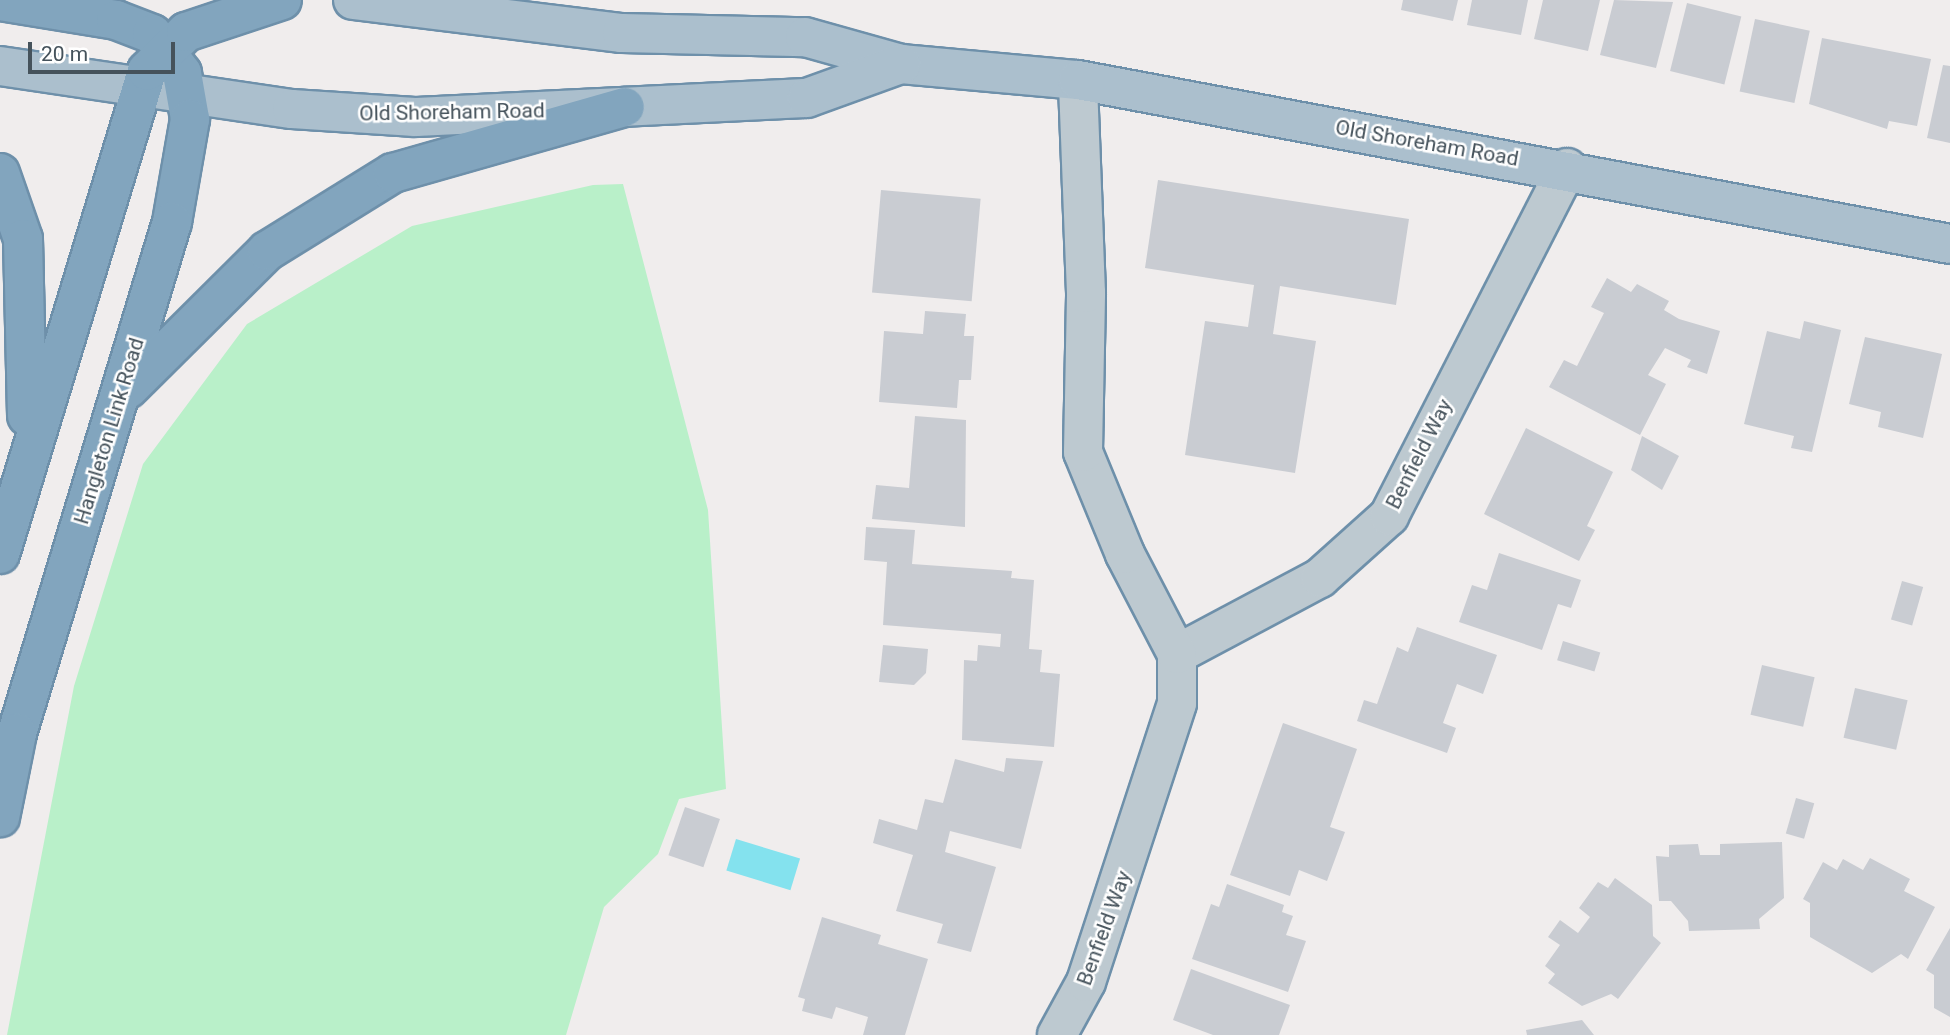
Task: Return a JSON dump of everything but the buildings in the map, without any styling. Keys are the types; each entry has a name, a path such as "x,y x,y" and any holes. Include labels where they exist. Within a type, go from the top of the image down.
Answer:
{"highway":[{"path":"0,554 28,449 140,89 166,46 218,17 282,0"},
{"path":"0,1 126,22 166,46"},
{"name":"Hangleton Link Road","path":"0,817 17,733 181,188 187,96 166,46"},
{"path":"117,402 209,302 267,251 335,206 393,173 448,153 625,107"},
{"path":"0,173 18,218 28,285 28,449"}],"main road":[{"name":"Old Shoreham Road","path":"353,0 622,33 805,37 901,64 1078,80 1567,169 1950,244"},
{"name":"Old Shoreham Road","path":"0,66 187,96 415,117 807,98 901,64"}],"street":[{"name":"Benfield Way","path":"1057,1035 1086,982 1161,768 1177,703 1177,654 1125,554 1083,452 1086,293 1078,80"},
{"name":"Benfield Way","path":"1177,654 1320,578 1389,516 1567,169"}],"green space":[{"path":"623,184 708,510 726,789 679,799 658,854 604,907 566,1035 7,1035 74,686 143,464 247,324 412,226 593,185"}],"water":[{"path":"736,839 800,859 790,890 726,871"}]}
